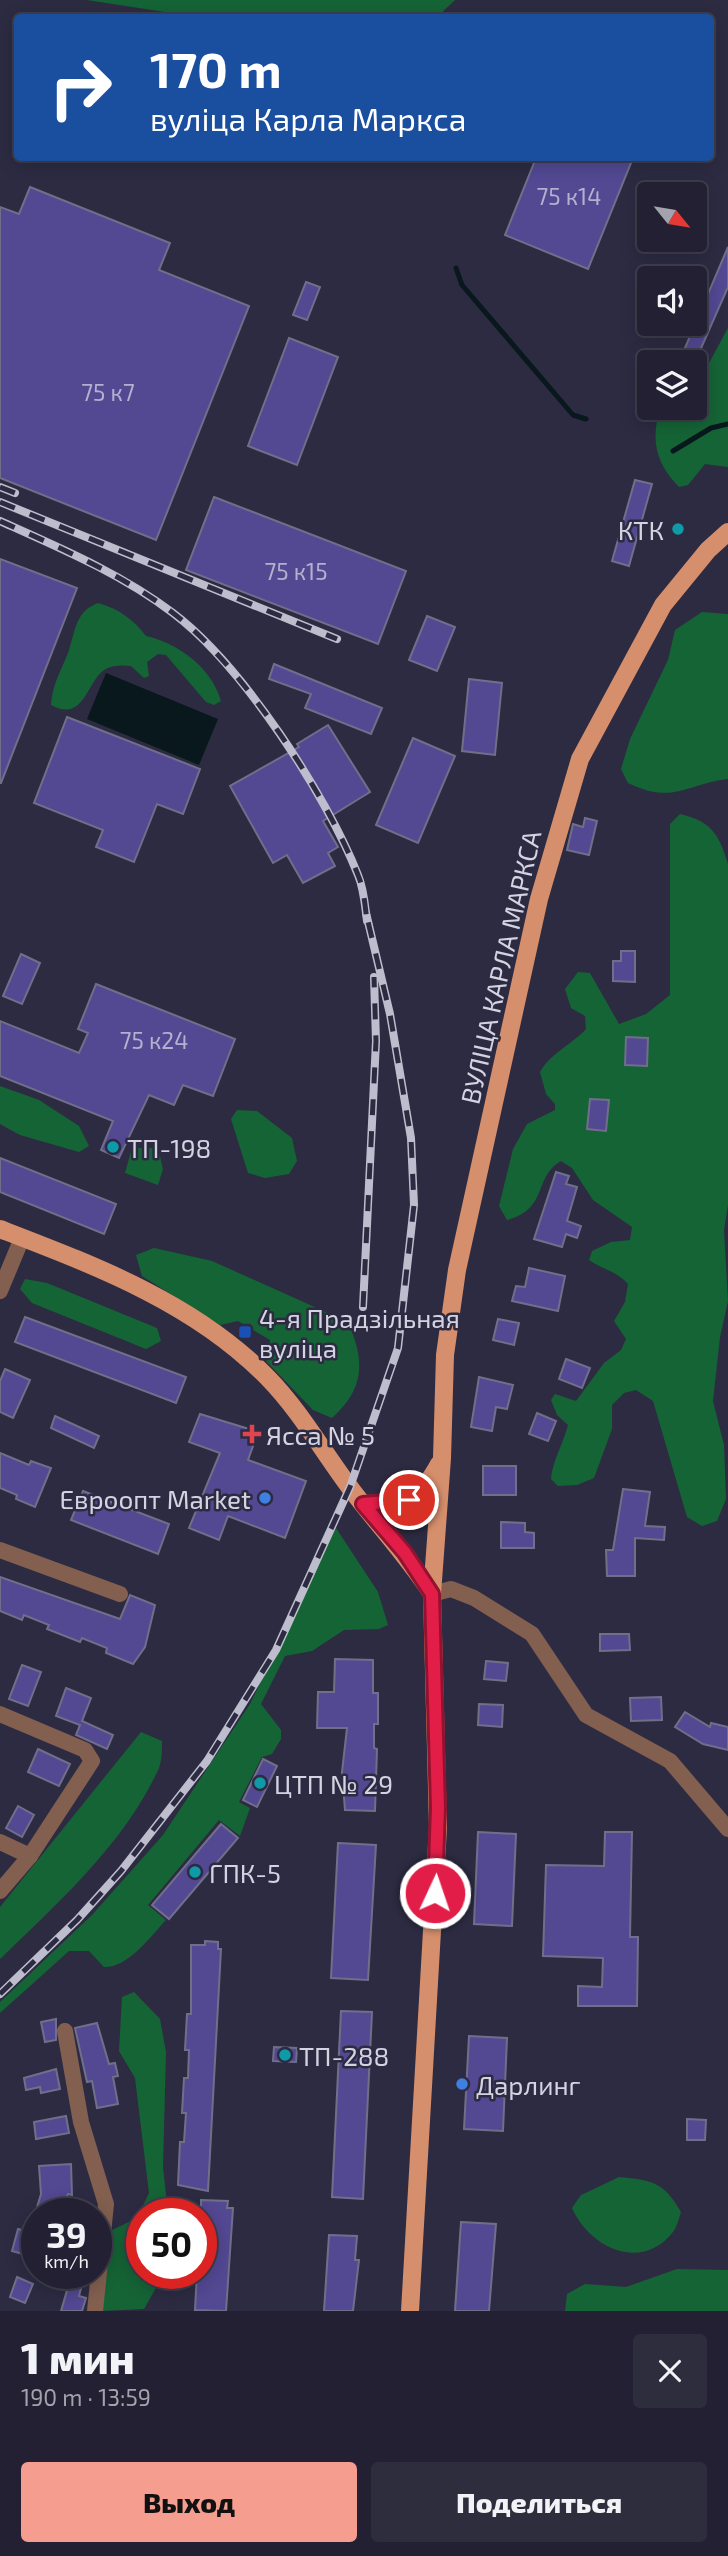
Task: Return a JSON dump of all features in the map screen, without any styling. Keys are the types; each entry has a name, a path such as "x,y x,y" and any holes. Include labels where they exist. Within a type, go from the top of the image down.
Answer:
{"main road":[{"name":"ВУЛІЦА КАРЛА МАРКСА","path":"410,2311 438,1827 432,1594 442,1458 445,1355 457,1269 539,899 580,759 663,605 708,550 728,532"},
{"path":"0,1229 122,1279 193,1317 219,1335 268,1378 298,1413 363,1504 405,1553 432,1594"},
{"name":"ВУЛІЦА КАРЛА МАРКСА","path":"363,1504 409,1500 427,1487 442,1458"}],"street":[{"path":"0,1291 22,1238"},
{"path":"0,1549 120,1594"},
{"path":"432,1594 451,1589 474,1598 532,1634 586,1715 670,1761 728,1829"},
{"path":"0,1714 85,1751 92,1761 30,1856 0,1891"},
{"path":"0,1842 30,1856"},
{"path":"65,2031 81,2122 106,2204 95,2311"}],"green space":[{"path":"87,0 455,0 440,14 178,14"},
{"path":"728,328 728,467 705,464 688,485 679,487 665,469 657,450 657,420 707,420 707,367"},
{"path":"98,603 125,615 146,636 170,644 192,659 210,678 221,701 214,705 206,702 166,655 158,654 147,662 149,676 144,678 131,666 110,667 98,676 78,705 71,709 62,709 51,705 55,685 80,617"},
{"path":"702,612 728,614 728,779 668,793 643,789 628,783 621,769 630,739 668,660 675,630"},
{"path":"680,814 699,821 712,830 728,864 728,1205 724,1230 728,1301 720,1337 713,1401 724,1445 726,1499 717,1521 702,1526 687,1517 653,1401 636,1390 624,1393 612,1405 612,1429 594,1478 577,1485 558,1486 551,1479 568,1425 557,1415 551,1400 555,1394 576,1401 604,1363 621,1350 626,1339 614,1321 625,1302 628,1284 620,1276 589,1260 592,1251 611,1242 630,1240 632,1227 593,1200 572,1168 561,1161 547,1175 535,1201 520,1215 507,1220 499,1206 513,1149 527,1124 555,1110 555,1104 546,1094 540,1072 586,1029 585,1016 571,1008 565,989 578,972 590,973 619,1024 646,1014 670,995 670,824"},
{"path":"0,1086 39,1100 79,1126 89,1146 79,1152 20,1135 0,1124"},
{"path":"237,1110 257,1111 292,1138 297,1161 289,1174 265,1178 248,1173 231,1119"},
{"path":"132,1148 158,1148 163,1169 158,1185 125,1173"},
{"path":"154,1248 212,1261 348,1322 357,1349 359,1373 351,1396 343,1407 332,1418 313,1410 266,1361 270,1340 238,1321 220,1325 142,1276 136,1255"},
{"path":"25,1279 47,1283 157,1328 161,1341 146,1349 32,1303 20,1289"},
{"path":"336,1528 378,1592 388,1625 379,1629 344,1630 312,1651 285,1656 261,1704 281,1730 281,1739 272,1754 262,1757 239,1802 250,1808 240,1836 219,1820 148,1905 166,1920 146,1942 130,1957 113,1966 104,1967 89,1951 69,1951 0,2013 0,2002 92,1915 163,1835 250,1704"},
{"path":"141,1732 162,1741 160,1765 145,1795 128,1822 88,1871 0,1959 0,1907"},
{"path":"134,1992 160,2019 166,2052 163,2167 166,2198 147,2198 149,2193 135,2078 119,2051 122,1997"},
{"path":"619,2177 656,2184 669,2194 681,2212 674,2230 660,2244 646,2251 631,2253 603,2244 590,2234 572,2208 581,2195"},
{"path":"126,2223 126,2289 155,2289 144,2309 101,2311 103,2289 112,2289 112,2230"},
{"path":"677,2269 728,2270 728,2311 565,2311 567,2294 585,2284 626,2287"}],"shaded area":[{"path":"106,673 218,719 199,765 87,719"}],"building":[{"path":"535,161 632,161 588,269 505,235"},
{"path":"30,187 170,243 159,270 249,306 156,540 0,478 0,207 19,214"},
{"path":"728,247 728,287 707,335 707,296"},
{"path":"306,282 320,287 307,320 293,315"},
{"path":"690,336 706,336 700,350 684,350"},
{"path":"289,338 338,357 297,465 248,446"},
{"path":"635,480 652,484 629,566 612,561"},
{"path":"214,497 406,571 378,644 186,570"},
{"path":"0,559 77,588 1,783 0,783"},
{"path":"427,616 455,627 437,671 409,660"},
{"path":"274,664 382,708 371,734 305,708 311,694 269,679"},
{"path":"469,679 502,683 495,755 462,751"},
{"path":"67,717 200,769 183,814 157,804 134,862 96,847 103,830 34,803"},
{"path":"328,725 370,792 323,821 338,847 328,853 335,866 303,883 287,855 273,863 230,786 299,747 297,744"},
{"path":"413,738 455,756 418,843 376,825"},
{"path":"585,818 597,821 589,855 567,850 573,824 583,827"},
{"path":"621,951 635,951 635,982 613,981 613,961 621,961"},
{"path":"21,954 40,963 22,1004 3,996"},
{"path":"96,984 235,1039 213,1096 183,1085 174,1105 149,1095 119,1158 101,1150 113,1121 0,1076 0,1021 79,1053 88,1033 78,1029"},
{"path":"626,1037 648,1038 647,1066 625,1065"},
{"path":"590,1099 609,1100 606,1131 587,1129"},
{"path":"0,1158 116,1204 104,1234 0,1192"},
{"path":"556,1172 569,1176 566,1184 577,1187 567,1221 581,1226 577,1238 566,1234 562,1247 534,1239"},
{"path":"529,1268 565,1276 558,1311 512,1301 516,1286 525,1287"},
{"path":"25,1317 186,1377 176,1403 15,1342"},
{"path":"498,1319 519,1323 514,1345 493,1340"},
{"path":"566,1359 590,1368 582,1388 559,1379"},
{"path":"5,1369 30,1380 13,1418 0,1412 0,1381"},
{"path":"479,1377 513,1385 507,1409 496,1407 492,1431 471,1427"},
{"path":"537,1413 556,1421 548,1441 529,1434"},
{"path":"200,1414 249,1429 248,1432 257,1435 248,1460 306,1481 285,1538 228,1516 219,1540 189,1528 220,1453 189,1442"},
{"path":"55,1416 99,1436 94,1448 51,1428"},
{"path":"0,1453 29,1465 31,1461 51,1468 35,1507 0,1488"},
{"path":"483,1466 516,1466 516,1495 483,1495"},
{"path":"623,1489 650,1492 645,1526 665,1527 664,1540 635,1538 635,1576 607,1576 606,1550 613,1550"},
{"path":"83,1491 169,1524 158,1554 71,1520"},
{"path":"501,1522 525,1523 525,1532 534,1533 534,1548 501,1548"},
{"path":"0,1577 120,1619 130,1595 155,1605 145,1647 133,1664 106,1653 107,1648 82,1638 80,1642 47,1629 49,1625 24,1615 22,1620 0,1611"},
{"path":"600,1634 629,1634 630,1650 600,1651"},
{"path":"335,1659 373,1660 373,1693 378,1693 378,1724 374,1724 374,1748 377,1749 375,1811 345,1810 342,1772 347,1728 317,1728 318,1692 334,1692"},
{"path":"486,1661 508,1663 506,1681 484,1679"},
{"path":"22,1665 41,1672 28,1706 9,1699"},
{"path":"66,1688 91,1698 82,1721 113,1735 107,1749 76,1735 80,1725 56,1716"},
{"path":"661,1697 662,1720 631,1721 630,1698"},
{"path":"479,1704 503,1705 502,1727 478,1725"},
{"path":"685,1712 710,1727 711,1723 728,1727 728,1750 703,1744 675,1727"},
{"path":"38,1749 70,1764 59,1786 28,1772"},
{"name":"ЦТП № 29","path":"263,1759 277,1766 257,1807 243,1800"},
{"path":"18,1806 34,1815 22,1837 6,1828"},
{"name":"ГПК-5","path":"221,1824 238,1838 169,1919 152,1905"},
{"path":"478,1832 516,1834 512,1926 474,1924"},
{"path":"605,1832 632,1832 630,1937 638,1937 637,2006 578,2006 578,1986 602,1987 603,1958 543,1956 546,1865 604,1866"},
{"path":"338,1843 376,1845 368,1980 331,1978"},
{"path":"205,1941 218,1942 218,1949 221,1949 208,2191 178,2185 180,2142 184,2142 186,2113 182,2113 184,2078 188,2078 189,2050 185,2050 187,2014 191,2014 191,1945 205,1945"},
{"path":"341,2011 372,2012 363,2199 332,2197"},
{"path":"56,2019 56,2040 45,2042 41,2022"},
{"path":"97,2023 109,2064 115,2063 118,2076 113,2077 118,2104 97,2108 92,2081 87,2082 75,2028"},
{"path":"469,2036 507,2038 503,2131 464,2129"},
{"name":"ТП-288","path":"274,2047 297,2048 296,2062 273,2061"},
{"path":"56,2069 60,2089 41,2093 40,2087 26,2090 24,2078"},
{"path":"66,2116 69,2133 36,2139 34,2122"},
{"path":"687,2119 706,2120 705,2140 687,2140"},
{"path":"71,2164 72,2195 68,2194 66,2198 40,2198 39,2166"},
{"path":"217,2201 228,2201 227,2208 233,2208 226,2311 195,2310 196,2289 217,2289"},
{"path":"461,2222 496,2224 489,2311 455,2311"},
{"path":"18,2229 21,2230 21,2253 12,2251"},
{"path":"329,2235 357,2236 355,2260 359,2260 353,2311 324,2311"},
{"path":"17,2277 21,2279 21,2289 31,2289 25,2303 10,2297"},
{"path":"67,2289 81,2289 79,2296 86,2298 82,2311 61,2311"}],"waterway":[{"path":"456,268 462,285 573,415 586,419"},
{"path":"673,451 711,428 728,424"}],"railway":[{"path":"0,487 15,493"},
{"path":"0,502 337,639"},
{"path":"0,521 89,562 153,599 173,613 227,664 279,733 325,807 360,880 367,921"},
{"path":"0,1994 77,1920 121,1871 207,1761 276,1650 350,1487 398,1348 414,1205 411,1138 390,1014 366,913"},
{"path":"363,1307 376,1041 374,977"}],"place":[{"name":"КТК","path":"678,529"},
{"name":"ТП-198","path":"113,1147"},
{"name":"4-я Прадзільная вуліца","path":"245,1332"},
{"name":"Ясса № 5","path":"252,1434"},
{"name":"Евроопт Market","path":"265,1498"},
{"name":"ЦТП № 29","path":"260,1783"},
{"name":"ГПК-5","path":"195,1872"},
{"name":"ТП-288","path":"285,2055"},
{"name":"Дарлинг","path":"462,2084"}],"route":[{"path":"409,1500 363,1504 405,1553 432,1594 438,1808 435,1893"}]}
